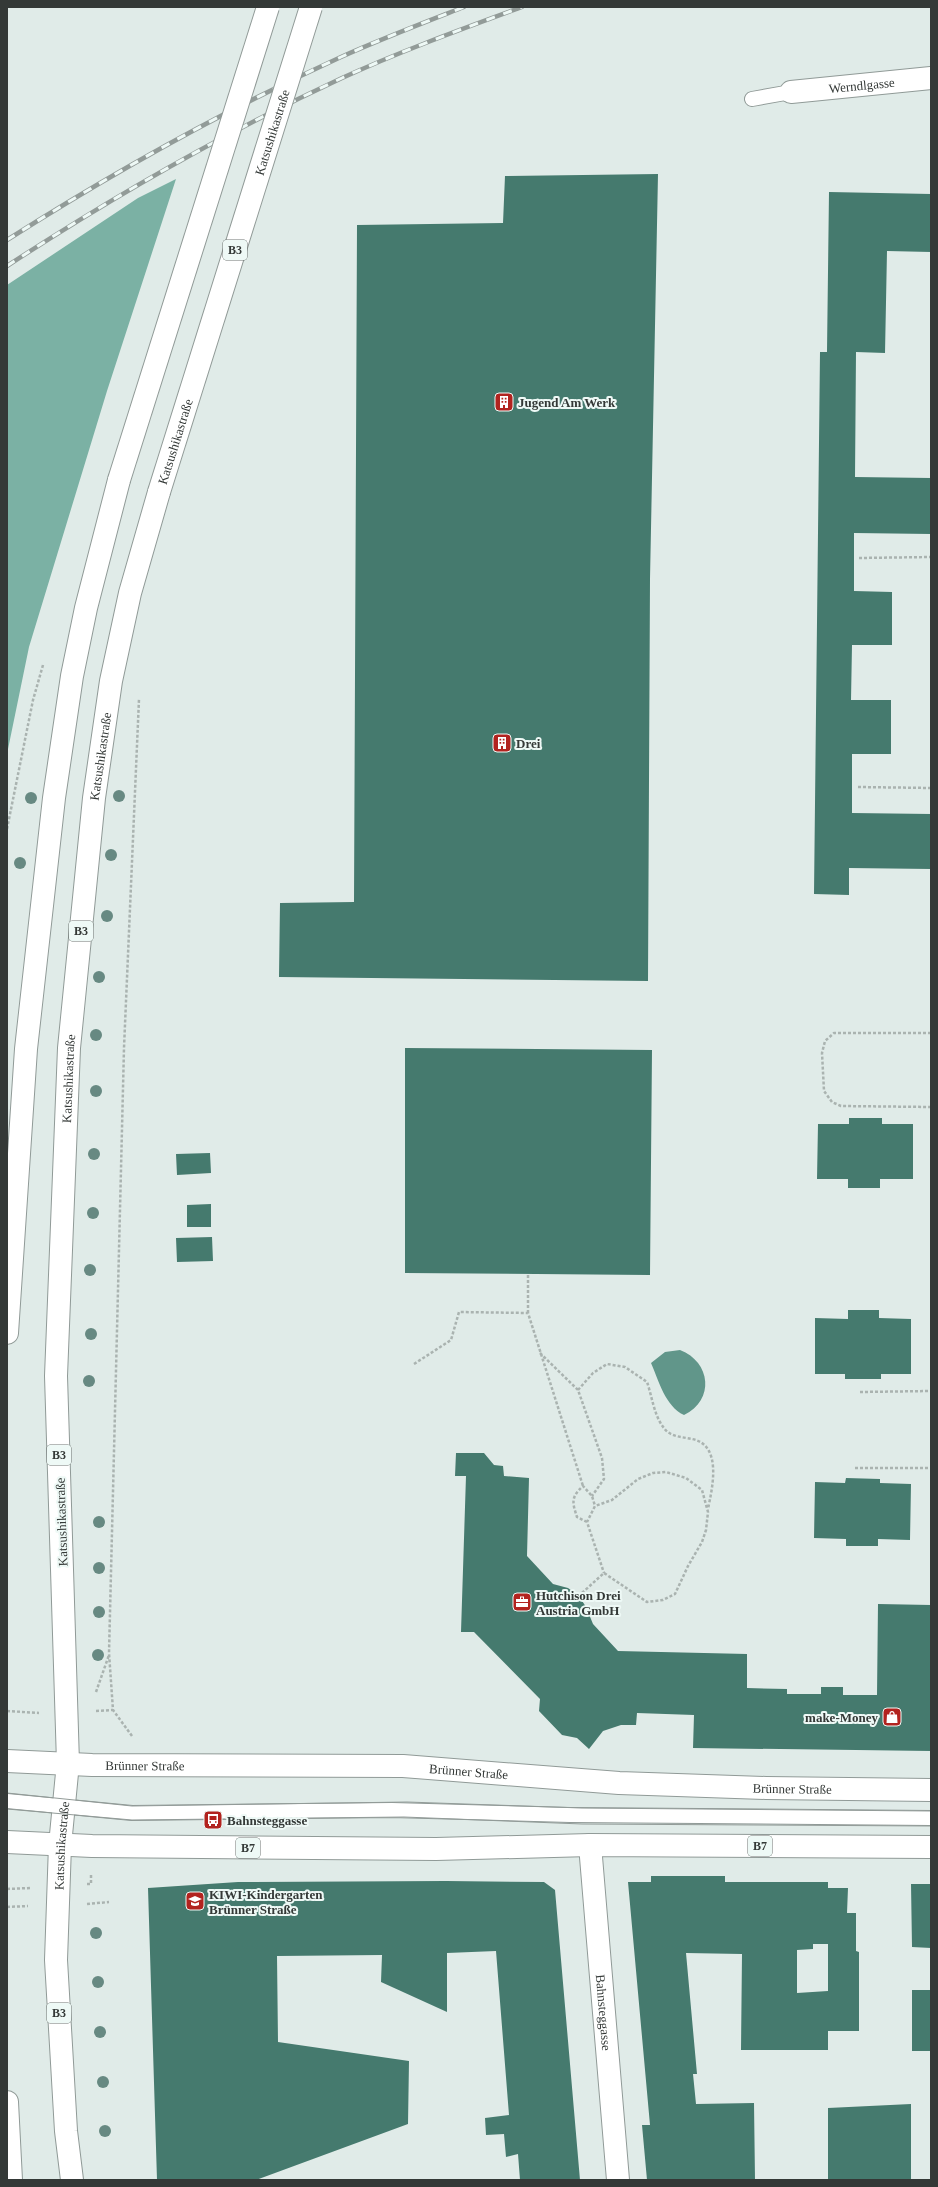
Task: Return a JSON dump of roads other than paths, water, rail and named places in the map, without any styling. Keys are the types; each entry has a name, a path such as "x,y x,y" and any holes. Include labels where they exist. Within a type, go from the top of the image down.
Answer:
{"main road":[{"path":"7,1333 26,1049 54,798 72,676 86,608 120,480 268,7"},
{"name":"Katsushikastraße","path":"72,2180 66,2131 56,1960 60,1845 68,1763 56,1376 69,1048 94,798 111,681 130,593 159,492 311,7"},
{"name":"Werndlgasse","path":"792,92 931,78"},
{"name":"Brünner Straße","path":"7,1761 92,1765 403,1766 619,1783 766,1788 931,1790"},
{"name":"B7","path":"7,1842 60,1845 428,1849 590,1845 931,1847"},
{"name":"Bahnsteggasse","path":"590,1845 618,2180"},
{"path":"7,2102 11,2180"}],"lane":[{"path":"752,100 792,92"},
{"path":"7,1801 64,1808 132,1813 392,1810 570,1815 931,1818"}],"tram line":[{"path":"7,1793 132,1806 407,1802 582,1808 931,1811"},
{"path":"7,1809 132,1820 404,1817 582,1824 931,1826"}],"railway":[{"path":"7,240 129,166 255,98 356,50 464,7"},
{"path":"7,266 129,190 256,120 342,78 432,41 522,7"}],"place":[{"name":"Jugend Am Werk","path":"504,402"},
{"name":"Drei","path":"502,743"},
{"name":"Hutchison Drei Austria GmbH","path":"522,1602"},
{"name":"make-Money","path":"892,1717"},
{"name":"Bahnsteggasse","path":"213,1820"},
{"name":"KIWI-Kindergarten Brünner Straße","path":"195,1901"}]}
